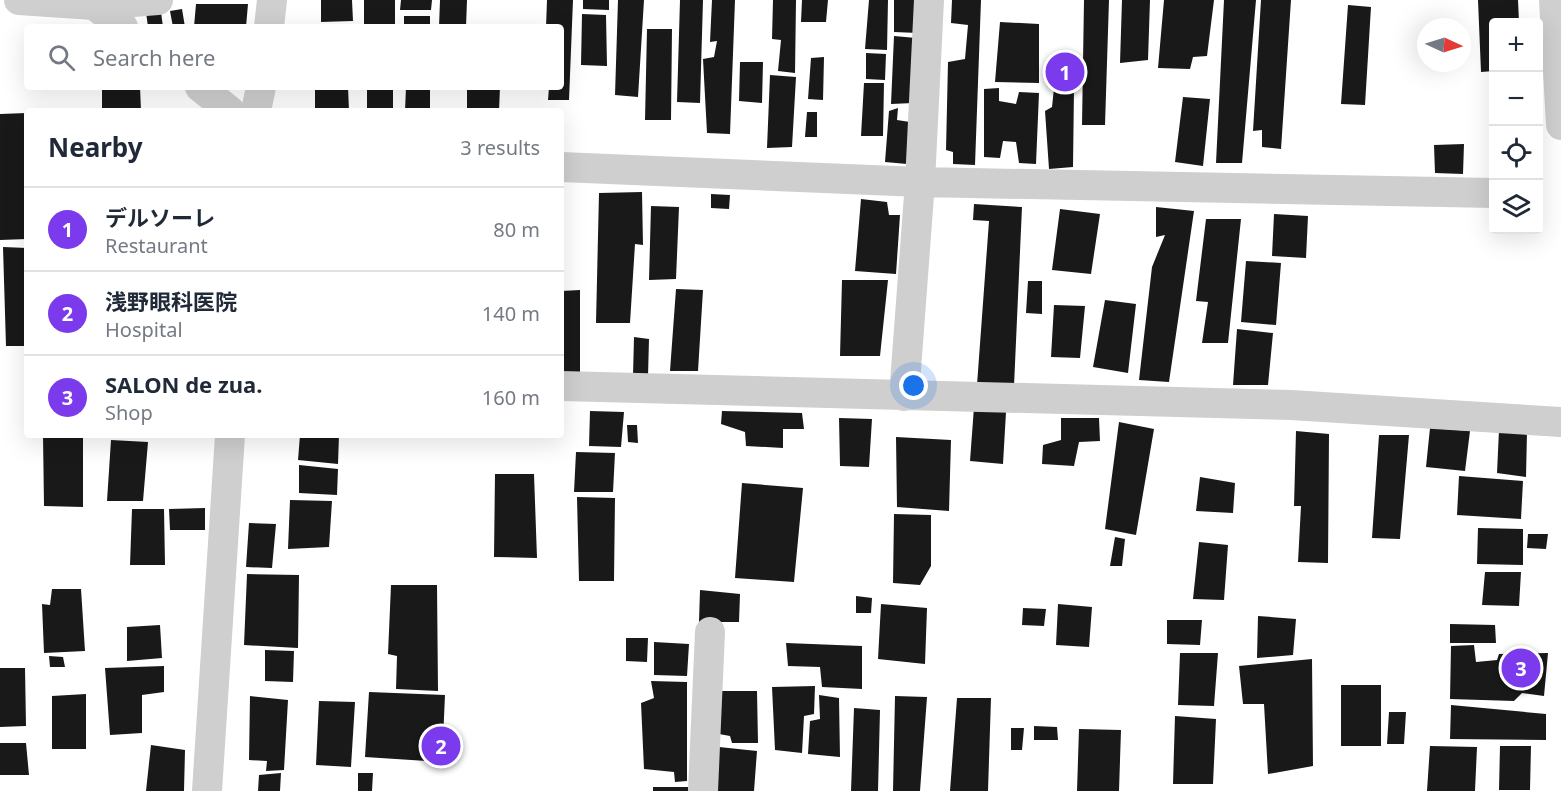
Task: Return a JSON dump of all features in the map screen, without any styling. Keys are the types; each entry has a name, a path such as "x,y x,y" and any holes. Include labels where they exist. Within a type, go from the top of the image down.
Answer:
{"street":[{"path":"19,0 94,5 158,0"},
{"path":"269,24 272,0"},
{"path":"904,396 920,182 929,0"},
{"path":"1554,0 1561,125"},
{"path":"94,5 119,24"},
{"path":"204,90 226,108"},
{"path":"257,108 260,90"},
{"path":"564,167 920,182 1489,193"},
{"path":"564,386 1291,405 1561,422"},
{"path":"207,791 230,438"},
{"path":"703,791 710,632"}],"building":[{"path":"321,0 352,0 353,21 321,22"},
{"path":"364,0 395,0 395,24 364,24"},
{"path":"401,0 432,0 431,10 400,10"},
{"path":"440,0 467,0 466,24 439,24"},
{"path":"547,0 573,0 569,100 548,100 549,90 564,90 564,24 546,24"},
{"path":"583,0 609,0 609,10 583,9"},
{"path":"618,0 644,0 638,97 615,95"},
{"path":"680,0 703,0 700,103 677,102"},
{"path":"712,0 735,0 730,134 707,133 703,59 714,57 717,41 710,42"},
{"path":"773,0 796,0 795,73 778,71 781,40 772,39"},
{"path":"802,0 828,0 826,22 801,22"},
{"path":"869,0 888,0 887,50 865,49"},
{"path":"894,0 919,0 918,33 894,32"},
{"path":"952,0 981,0 975,165 953,164 953,152 946,150 948,62 965,59 968,25 951,23"},
{"path":"1084,0 1109,0 1105,125 1082,125"},
{"path":"1122,0 1150,0 1148,60 1120,63"},
{"path":"1164,0 1214,0 1207,56 1193,57 1190,69 1158,68"},
{"path":"1224,0 1256,0 1242,163 1216,163"},
{"path":"1261,0 1291,0 1281,149 1262,147 1262,130 1253,131"},
{"path":"1478,0 1518,0 1519,18 1489,18 1489,71 1481,72"},
{"path":"196,4 248,4 246,24 194,24"},
{"path":"1348,5 1371,7 1365,105 1341,104"},
{"path":"182,9 184,24 172,24 170,11"},
{"path":"146,12 161,12 163,24 148,24"},
{"path":"582,14 606,15 607,66 581,65"},
{"path":"404,16 430,16 430,24 404,24"},
{"path":"1000,22 1039,24 1039,83 995,82"},
{"path":"647,29 672,29 671,120 645,120"},
{"path":"894,36 916,38 913,103 891,104"},
{"path":"866,53 886,54 885,80 866,79"},
{"path":"824,57 823,100 808,99 811,58"},
{"path":"740,62 763,62 762,103 739,101"},
{"path":"770,75 796,77 792,147 767,148"},
{"path":"864,83 884,83 883,136 861,136"},
{"path":"999,88 999,101 1016,104 1019,92 1039,93 1036,164 1019,163 1016,142 1003,141 1000,158 984,157 984,89"},
{"path":"1054,88 1074,88 1073,167 1049,169 1045,111 1052,107"},
{"path":"102,90 140,90 141,108 102,108"},
{"path":"315,90 348,90 349,108 315,108"},
{"path":"367,90 393,90 393,108 367,108"},
{"path":"406,90 430,90 430,108 405,108"},
{"path":"467,90 500,90 499,108 467,108"},
{"path":"1183,97 1210,99 1203,166 1175,162"},
{"path":"898,108 897,120 910,122 907,164 885,162 889,111"},
{"path":"807,112 817,112 817,137 805,137"},
{"path":"24,113 24,239 0,240 0,114"},
{"path":"1464,144 1463,174 1435,173 1434,145"},
{"path":"642,192 643,245 635,244 630,323 596,323 599,193"},
{"path":"711,194 730,195 729,209 711,208"},
{"path":"861,199 887,202 889,215 900,215 896,274 855,271"},
{"path":"974,204 1022,207 1014,386 977,385 989,221 973,220"},
{"path":"651,206 679,207 676,279 649,280"},
{"path":"1156,207 1194,211 1169,382 1139,380 1152,267 1165,235 1156,237"},
{"path":"1060,209 1100,214 1091,274 1052,270"},
{"path":"1274,214 1308,216 1306,258 1272,256"},
{"path":"1206,219 1241,219 1228,343 1202,343 1208,302 1196,301"},
{"path":"3,247 24,248 24,346 6,346"},
{"path":"1246,261 1281,263 1276,325 1241,322"},
{"path":"842,280 888,280 880,356 840,356"},
{"path":"1028,281 1042,281 1042,314 1026,313"},
{"path":"676,289 703,290 698,371 670,371"},
{"path":"580,290 580,374 564,374 564,291"},
{"path":"1105,300 1136,304 1128,373 1093,367"},
{"path":"1054,305 1085,306 1080,358 1051,357"},
{"path":"1237,329 1273,333 1268,385 1233,385"},
{"path":"634,337 649,339 648,376 633,376"},
{"path":"974,407 1006,412 1003,464 970,461"},
{"path":"590,411 624,412 621,447 589,446"},
{"path":"722,411 802,413 804,429 783,429 783,448 746,446 745,432 721,424"},
{"path":"839,418 872,419 869,467 840,466"},
{"path":"1061,418 1099,418 1100,441 1079,442 1074,466 1042,464 1043,445 1061,440"},
{"path":"1119,422 1154,429 1136,535 1105,529"},
{"path":"627,425 637,425 638,443 628,442"},
{"path":"1430,428 1470,431 1465,471 1426,467"},
{"path":"1499,430 1527,432 1526,477 1497,473"},
{"path":"1296,431 1329,434 1328,563 1298,562 1301,506 1294,506"},
{"path":"1379,435 1409,435 1400,539 1372,538"},
{"path":"896,437 951,440 949,511 897,507"},
{"path":"43,438 83,438 83,507 44,506"},
{"path":"300,438 339,438 338,464 298,460"},
{"path":"111,440 148,442 143,501 107,501"},
{"path":"576,452 615,453 613,492 574,492"},
{"path":"299,465 338,469 337,495 299,493"},
{"path":"495,474 534,474 537,558 494,557"},
{"path":"1459,476 1523,481 1521,519 1457,515"},
{"path":"1200,477 1235,483 1233,513 1196,511"},
{"path":"742,483 803,488 794,582 735,578"},
{"path":"577,497 615,498 614,581 579,581"},
{"path":"290,500 332,501 329,547 288,549"},
{"path":"205,508 205,530 170,530 169,509"},
{"path":"132,509 164,509 165,565 130,565"},
{"path":"894,514 931,515 931,566 920,585 893,583"},
{"path":"249,523 276,524 272,568 246,567"},
{"path":"1478,528 1523,529 1523,565 1477,564"},
{"path":"1528,534 1548,534 1546,549 1527,548"},
{"path":"1115,537 1125,539 1122,566 1110,566"},
{"path":"1199,542 1228,545 1224,600 1193,599"},
{"path":"1485,572 1521,572 1519,606 1482,605"},
{"path":"247,574 299,575 298,648 244,645"},
{"path":"391,585 437,585 438,691 396,689 397,656 388,654"},
{"path":"52,589 81,589 85,651 44,653 42,604 50,605"},
{"path":"700,590 740,594 739,622 699,622"},
{"path":"856,596 872,598 871,613 856,613"},
{"path":"881,604 927,608 925,664 878,659"},
{"path":"1058,604 1092,607 1089,647 1056,645"},
{"path":"1023,608 1046,609 1044,626 1022,625"},
{"path":"1258,616 1296,619 1293,655 1257,658"},
{"path":"1167,620 1202,620 1200,645 1167,644"},
{"path":"1450,624 1495,625 1496,643 1450,643"},
{"path":"160,625 162,658 127,661 127,627"},
{"path":"626,638 648,638 647,662 626,661"},
{"path":"654,642 689,644 687,676 654,675"},
{"path":"786,643 862,646 862,689 822,687 820,667 788,666"},
{"path":"1474,645 1476,662 1497,660 1499,654 1548,653 1544,696 1522,693 1514,701 1450,699 1451,646"},
{"path":"265,650 294,651 293,682 265,681"},
{"path":"1180,653 1218,653 1214,706 1178,705"},
{"path":"49,656 63,657 65,667 50,667"},
{"path":"1312,659 1313,766 1268,774 1264,704 1243,704 1239,666"},
{"path":"164,666 164,692 142,695 142,733 110,735 105,668"},
{"path":"0,668 25,668 26,726 0,727"},
{"path":"651,681 687,682 687,781 675,782 674,772 644,769 641,703 654,698"},
{"path":"1341,685 1381,685 1381,746 1341,746"},
{"path":"815,686 814,714 804,716 802,753 775,750 772,687"},
{"path":"720,691 757,691 758,743 732,743 730,736 719,734"},
{"path":"369,692 445,695 442,762 365,757"},
{"path":"86,694 86,749 52,749 52,696"},
{"path":"819,695 839,698 840,757 808,754 810,721 820,719"},
{"path":"250,696 288,700 284,770 266,771 267,761 249,760"},
{"path":"895,696 927,697 920,791 893,791"},
{"path":"957,698 991,698 988,791 950,791"},
{"path":"319,701 355,702 351,767 316,765"},
{"path":"1451,705 1546,714 1546,740 1450,739"},
{"path":"854,708 880,710 878,791 851,791"},
{"path":"1389,712 1406,712 1404,744 1387,744"},
{"path":"1175,716 1216,719 1213,784 1173,784"},
{"path":"1034,726 1057,727 1058,740 1034,740"},
{"path":"1011,728 1024,728 1022,750 1011,750"},
{"path":"1079,729 1121,730 1119,791 1077,791"},
{"path":"0,743 26,743 29,775 0,775"},
{"path":"151,745 185,750 184,791 146,791"},
{"path":"1430,746 1477,747 1475,791 1427,791"},
{"path":"1500,746 1531,746 1530,790 1499,790"},
{"path":"719,747 757,751 754,791 717,791"},
{"path":"281,773 280,791 258,791 259,775"},
{"path":"358,773 373,773 372,791 358,791"},
{"path":"653,787 688,787 688,791 653,791"}],"place":[{"name":"デルソーレ","path":"1065,72"},
{"name":"SALON de zua.","path":"1521,668"},
{"name":"浅野眼科医院","path":"441,746"}]}
